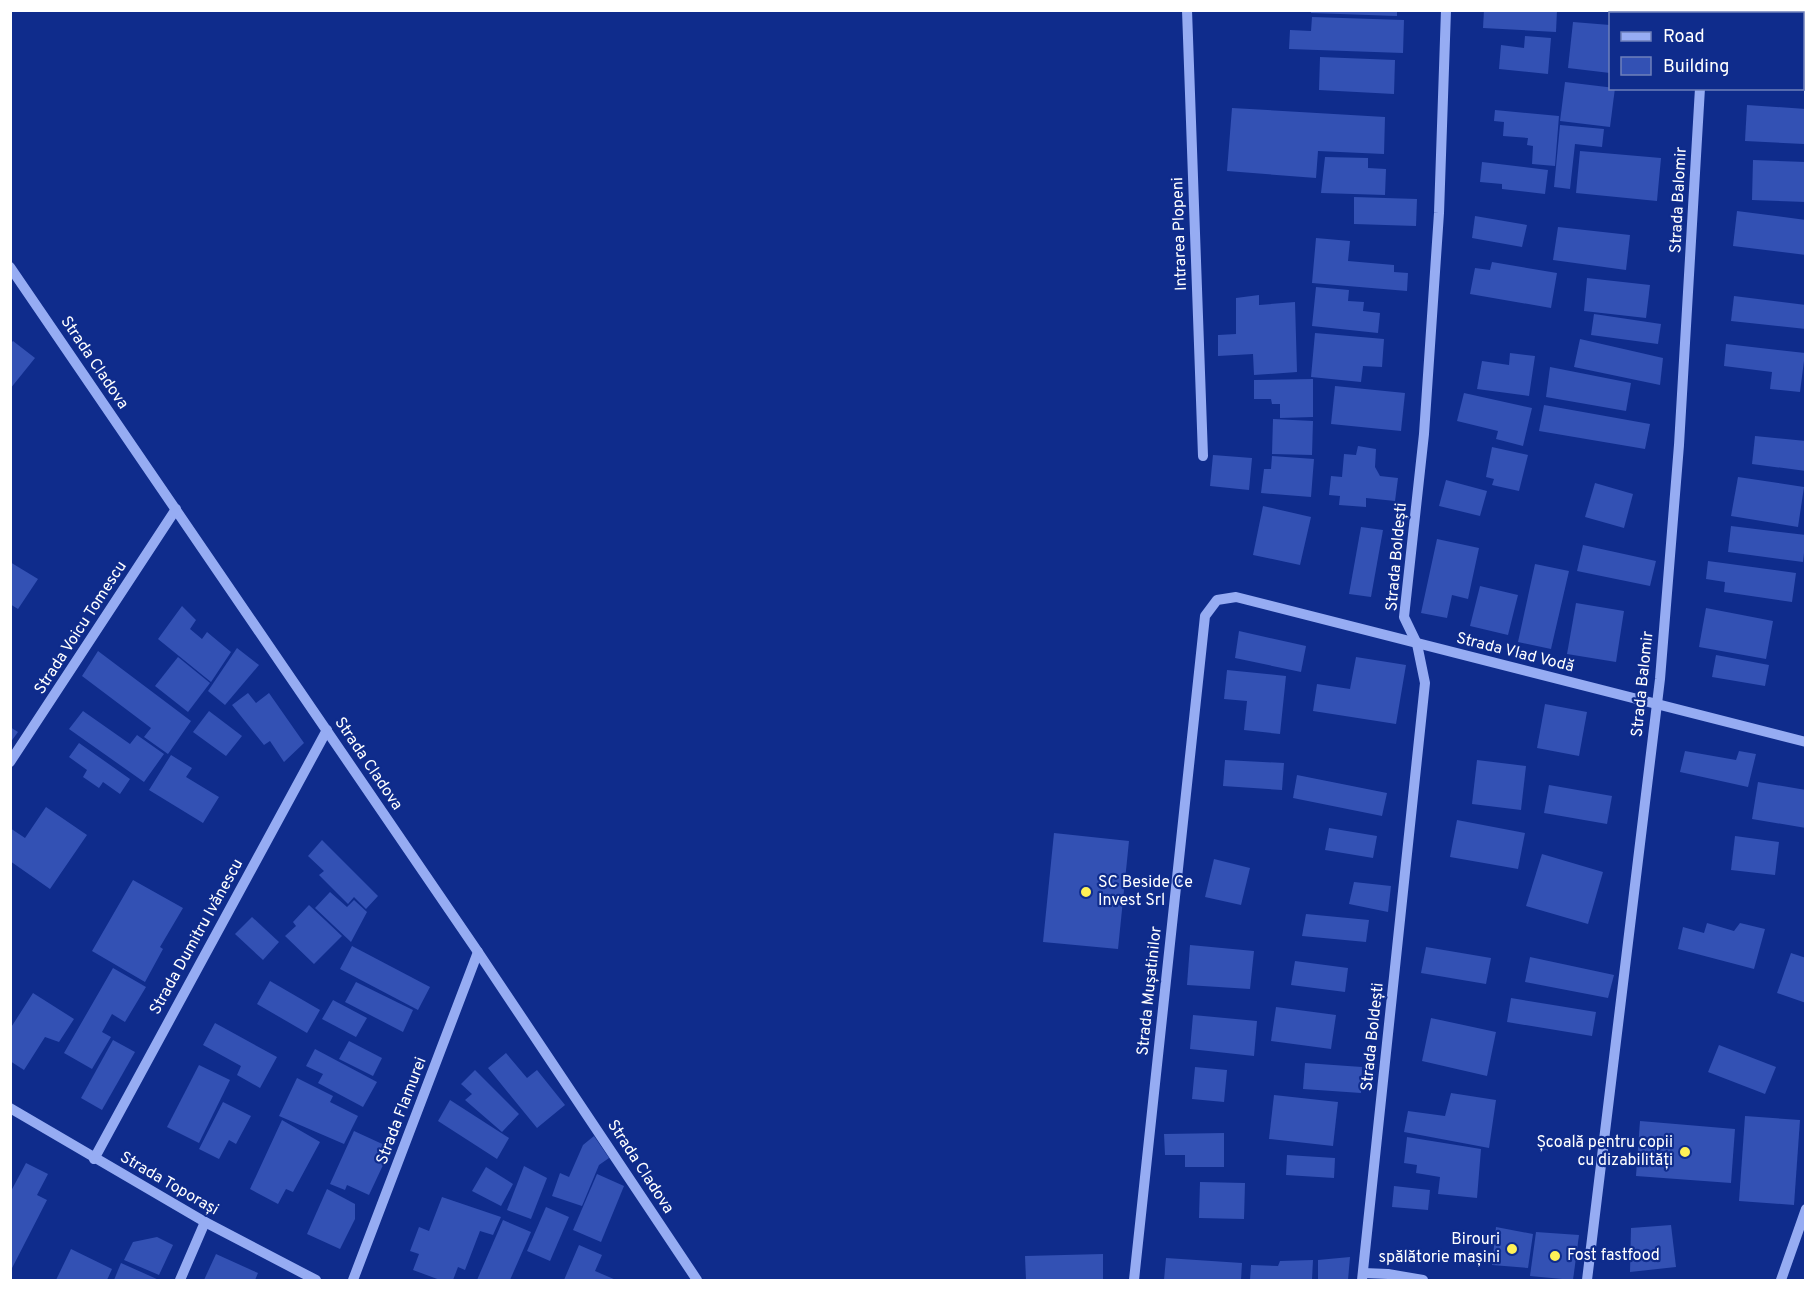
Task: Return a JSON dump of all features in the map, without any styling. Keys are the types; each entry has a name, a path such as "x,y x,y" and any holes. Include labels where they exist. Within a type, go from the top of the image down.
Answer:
{"street":[{"name":"Intrarea Plopeni","path":"1187,10 1203,456"},
{"name":"Strada Boldești","path":"1362,1277 1425,683 1417,644 1404,617 1424,434 1439,213 1446,10"},
{"name":"Strada Balomir","path":"1587,1281 1657,706 1679,445 1700,90"},
{"name":"Strada Cladova","path":"10,267 478,952 697,1281"},
{"name":"Strada Voicu Tomescu","path":"10,762 176,509"},
{"name":"Strada Vlad Vodă","path":"1217,600 1236,597 1657,706 1806,742"},
{"name":"Strada Mușatinilor","path":"1134,1281 1205,616 1217,600"},
{"name":"Strada Dumitru Ivănescu","path":"94,1159 327,730"},
{"name":"Strada Flamurei","path":"353,1281 478,952"},
{"name":"Strada Toporași","path":"10,1108 205,1222 316,1281"},
{"path":"1781,1281 1806,1209"},
{"path":"180,1281 205,1222"},
{"path":"1362,1277 1423,1281"}],"building":[{"path":"1311,10 1397,10 1397,16 1311,13"},
{"path":"1484,10 1557,10 1556,32 1483,28"},
{"path":"1312,17 1404,20 1403,53 1289,49 1290,30 1311,31"},
{"path":"1573,22 1609,25 1609,73 1568,68"},
{"path":"1525,36 1551,38 1548,74 1499,69 1501,45 1524,48"},
{"path":"1320,57 1395,60 1394,94 1319,90"},
{"path":"1565,82 1615,90 1610,127 1560,121"},
{"path":"1747,105 1806,109 1804,144 1745,141"},
{"path":"1232,108 1385,117 1384,154 1318,151 1316,178 1227,171"},
{"path":"1495,110 1559,116 1555,166 1532,164 1533,146 1527,145 1528,138 1503,136 1504,122 1494,121"},
{"path":"1560,125 1604,129 1602,147 1575,144 1570,189 1554,187"},
{"path":"1580,151 1661,158 1657,201 1576,193"},
{"path":"1325,157 1368,158 1368,168 1386,169 1385,195 1321,193"},
{"path":"1753,160 1806,162 1806,202 1752,200"},
{"path":"1482,162 1548,170 1545,194 1502,189 1502,184 1480,182"},
{"path":"1354,197 1417,199 1416,226 1354,224"},
{"path":"1737,211 1806,220 1806,255 1733,246"},
{"path":"1475,216 1527,225 1522,247 1472,238"},
{"path":"1558,227 1630,235 1626,270 1553,260"},
{"path":"1316,238 1350,241 1348,261 1394,265 1394,272 1408,273 1407,291 1312,283"},
{"path":"1492,262 1557,273 1551,308 1470,294 1475,268 1490,270"},
{"path":"1587,278 1650,285 1646,318 1584,311"},
{"path":"1316,287 1349,290 1348,301 1364,302 1363,311 1380,313 1378,333 1312,326"},
{"path":"1259,295 1259,305 1295,302 1297,372 1254,375 1253,354 1218,356 1218,335 1236,334 1236,298"},
{"path":"1734,296 1806,305 1806,329 1731,321"},
{"path":"1594,314 1661,324 1658,344 1591,335"},
{"path":"1315,333 1384,339 1382,367 1363,366 1361,382 1311,377"},
{"path":"1580,339 1663,358 1660,385 1574,367"},
{"path":"13,341 35,358 10,389 10,344"},
{"path":"1726,344 1805,353 1800,392 1770,389 1772,372 1724,366"},
{"path":"1510,353 1535,356 1529,396 1477,389 1482,361 1509,365"},
{"path":"1550,367 1631,383 1626,411 1546,397"},
{"path":"1313,379 1313,417 1280,418 1280,404 1272,404 1271,399 1254,399 1254,380"},
{"path":"1335,386 1405,393 1401,431 1331,424"},
{"path":"1464,393 1532,408 1523,446 1496,439 1498,431 1457,421"},
{"path":"1544,405 1650,424 1645,449 1539,431"},
{"path":"1273,419 1313,421 1312,455 1272,454"},
{"path":"1755,436 1806,441 1806,471 1752,464"},
{"path":"1358,446 1376,449 1375,467 1380,476 1398,478 1395,501 1366,498 1366,507 1339,505 1340,496 1329,495 1331,476 1342,477 1344,454 1356,455"},
{"path":"1492,447 1528,455 1519,491 1492,485 1494,479 1486,477"},
{"path":"1213,455 1252,458 1249,490 1210,486"},
{"path":"1272,456 1314,459 1311,497 1261,493 1264,469 1271,469"},
{"path":"1738,477 1804,487 1798,527 1731,516"},
{"path":"1446,480 1487,491 1480,516 1439,506"},
{"path":"1595,483 1633,494 1624,528 1585,517"},
{"path":"1263,506 1311,517 1300,565 1253,555"},
{"path":"1731,526 1806,535 1803,562 1728,552"},
{"path":"1361,527 1383,530 1371,597 1349,594"},
{"path":"1437,539 1479,548 1468,599 1452,595 1447,618 1421,613"},
{"path":"1583,545 1656,561 1650,586 1577,571"},
{"path":"1708,561 1796,573 1792,602 1724,592 1725,582 1706,579"},
{"path":"10,562 38,579 18,609 10,604"},
{"path":"1535,564 1569,571 1551,649 1518,642"},
{"path":"1480,586 1518,595 1508,635 1470,626"},
{"path":"1576,603 1624,611 1616,662 1567,654"},
{"path":"182,606 196,620 190,629 202,639 207,632 231,652 211,682 158,639"},
{"path":"1706,608 1773,621 1766,659 1699,647"},
{"path":"1239,631 1306,646 1301,672 1235,658"},
{"path":"237,648 259,665 225,705 208,691"},
{"path":"98,651 191,721 168,754 144,737 151,728 82,676"},
{"path":"1716,655 1769,665 1765,686 1712,677"},
{"path":"178,657 210,683 188,712 155,686"},
{"path":"1356,657 1406,665 1396,724 1313,711 1317,684 1350,689"},
{"path":"1227,670 1286,676 1280,734 1244,730 1247,701 1224,699"},
{"path":"248,693 256,703 269,693 304,743 284,762 270,741 264,745 232,705"},
{"path":"1545,704 1587,712 1579,756 1537,748"},
{"path":"83,711 130,744 137,735 164,754 144,782 69,729"},
{"path":"209,711 242,736 226,756 193,732"},
{"path":"10,727 18,732 10,743"},
{"path":"79,743 130,779 120,794 103,782 99,788 83,777 87,770 69,757"},
{"path":"1685,751 1736,760 1739,751 1756,754 1748,787 1680,772"},
{"path":"171,755 192,768 186,777 219,797 203,823 149,790"},
{"path":"1225,760 1284,763 1282,790 1223,786"},
{"path":"1477,760 1526,766 1521,810 1472,804"},
{"path":"1297,775 1387,793 1382,816 1293,798"},
{"path":"1758,782 1806,790 1806,828 1752,819"},
{"path":"1549,785 1612,796 1607,824 1544,813"},
{"path":"46,807 87,835 50,889 10,861 10,828 25,838"},
{"path":"1457,820 1525,833 1518,869 1450,857"},
{"path":"1329,828 1377,836 1373,858 1325,850"},
{"name":"SC Beside Ce Invest Srl","path":"1054,833 1129,841 1118,949 1043,942"},
{"path":"1735,836 1779,842 1775,875 1731,870"},
{"path":"322,840 378,896 366,909 354,897 348,904 319,875 324,871 308,856"},
{"path":"1542,854 1603,872 1588,924 1526,906"},
{"path":"1214,859 1250,868 1241,905 1205,897"},
{"path":"133,880 183,908 160,947 163,949 145,982 92,951"},
{"path":"1354,882 1391,886 1388,912 1349,904"},
{"path":"330,892 347,907 354,900 367,912 351,942 315,908"},
{"path":"309,905 342,936 314,964 285,936 296,926 293,922"},
{"path":"1306,914 1369,920 1366,942 1302,936"},
{"path":"252,917 279,942 263,960 235,934"},
{"path":"1707,923 1734,931 1740,923 1765,929 1754,969 1678,949 1683,927 1704,933"},
{"path":"1190,945 1254,951 1250,989 1187,985"},
{"path":"352,946 430,987 418,1010 340,969"},
{"path":"1426,947 1491,958 1486,984 1421,973"},
{"path":"1791,953 1806,958 1806,1003 1777,993"},
{"path":"1530,957 1614,975 1608,998 1525,982"},
{"path":"1295,961 1348,968 1345,992 1291,985"},
{"path":"113,968 146,987 125,1022 112,1014 102,1032 111,1037 92,1069 64,1053"},
{"path":"270,981 320,1010 307,1033 257,1004"},
{"path":"356,982 413,1010 403,1032 345,1002"},
{"path":"33,993 74,1019 59,1042 45,1037 24,1070 10,1061 10,1029"},
{"path":"1511,998 1596,1012 1592,1036 1507,1022"},
{"path":"333,1000 367,1018 356,1037 322,1019"},
{"path":"1276,1007 1336,1015 1331,1049 1271,1041"},
{"path":"1193,1015 1257,1021 1254,1056 1190,1049"},
{"path":"1431,1018 1496,1032 1487,1076 1422,1061"},
{"path":"215,1023 277,1057 260,1088 237,1075 241,1066 203,1045"},
{"path":"113,1040 135,1052 102,1110 81,1098"},
{"path":"349,1041 382,1058 373,1076 339,1059"},
{"path":"1719,1045 1776,1067 1765,1094 1708,1072"},
{"path":"315,1049 377,1082 363,1107 318,1083 323,1074 306,1066"},
{"path":"506,1053 527,1078 537,1070 565,1105 537,1128 488,1068"},
{"path":"1305,1063 1362,1067 1361,1093 1303,1089"},
{"path":"199,1065 230,1080 199,1143 167,1127"},
{"path":"1195,1067 1227,1070 1224,1102 1192,1099"},
{"path":"475,1070 519,1114 502,1132 465,1100 472,1094 461,1084"},
{"path":"297,1078 333,1096 330,1102 358,1116 344,1144 279,1116"},
{"path":"1451,1093 1496,1100 1489,1148 1404,1132 1408,1111 1445,1116"},
{"path":"1274,1095 1338,1102 1333,1146 1269,1139"},
{"path":"450,1100 509,1138 497,1159 438,1121"},
{"path":"223,1102 251,1116 236,1144 229,1140 219,1159 199,1149"},
{"path":"1745,1116 1800,1120 1794,1205 1739,1201"},
{"path":"282,1120 320,1142 293,1192 286,1189 278,1204 250,1189"},
{"name":"Școală pentru copii cu dizabilități","path":"1640,1121 1735,1129 1731,1183 1636,1176"},
{"path":"354,1131 391,1148 369,1195 347,1185 345,1190 330,1184"},
{"path":"1224,1133 1224,1167 1185,1167 1185,1155 1165,1155 1164,1134"},
{"path":"594,1136 609,1158 599,1165 582,1206 552,1196 560,1173 569,1177 583,1145"},
{"path":"1407,1137 1481,1149 1477,1198 1438,1194 1440,1177 1416,1173 1417,1165 1404,1163"},
{"path":"1287,1155 1335,1158 1334,1178 1286,1175"},
{"path":"26,1163 48,1174 37,1195 47,1200 10,1272 10,1193"},
{"path":"524,1166 547,1178 531,1219 507,1210"},
{"path":"486,1167 513,1184 501,1206 472,1191"},
{"path":"597,1174 624,1186 601,1242 573,1230"},
{"path":"1200,1182 1245,1183 1244,1219 1199,1218"},
{"path":"1394,1186 1430,1190 1428,1210 1392,1207"},
{"path":"327,1189 355,1204 355,1219 340,1249 307,1234"},
{"path":"442,1197 501,1217 493,1235 480,1231 465,1270 458,1267 453,1280 440,1280 413,1270 419,1254 410,1251 419,1227 429,1231"},
{"path":"546,1207 569,1217 550,1261 527,1251"},
{"path":"503,1220 531,1232 510,1280 477,1280"},
{"path":"1671,1225 1676,1267 1630,1272 1631,1228"},
{"name":"Birouri spălătorie mașini","path":"1496,1227 1533,1234 1528,1268 1492,1265"},
{"name":"Fost fastfood","path":"1536,1232 1579,1235 1573,1280 1530,1276"},
{"path":"157,1237 173,1245 159,1275 124,1260 133,1242"},
{"path":"579,1245 602,1255 595,1271 616,1280 564,1280"},
{"path":"71,1249 112,1269 107,1280 56,1280"},
{"path":"216,1254 258,1273 255,1280 204,1280"},
{"path":"1103,1254 1103,1280 1026,1280 1025,1256"},
{"path":"1350,1257 1348,1280 1318,1280 1318,1260"},
{"path":"1166,1258 1242,1263 1241,1280 1164,1280"},
{"path":"1313,1260 1312,1280 1250,1280 1251,1265 1278,1266 1280,1261"},
{"path":"121,1263 159,1280 114,1280"}],"place":[{"name":"SC Beside Ce Invest Srl","path":"1086,892"},
{"name":"Școală pentru copii cu dizabilități","path":"1685,1152"},
{"name":"Birouri spălătorie mașini","path":"1512,1249"},
{"name":"Fost fastfood","path":"1555,1256"}]}
